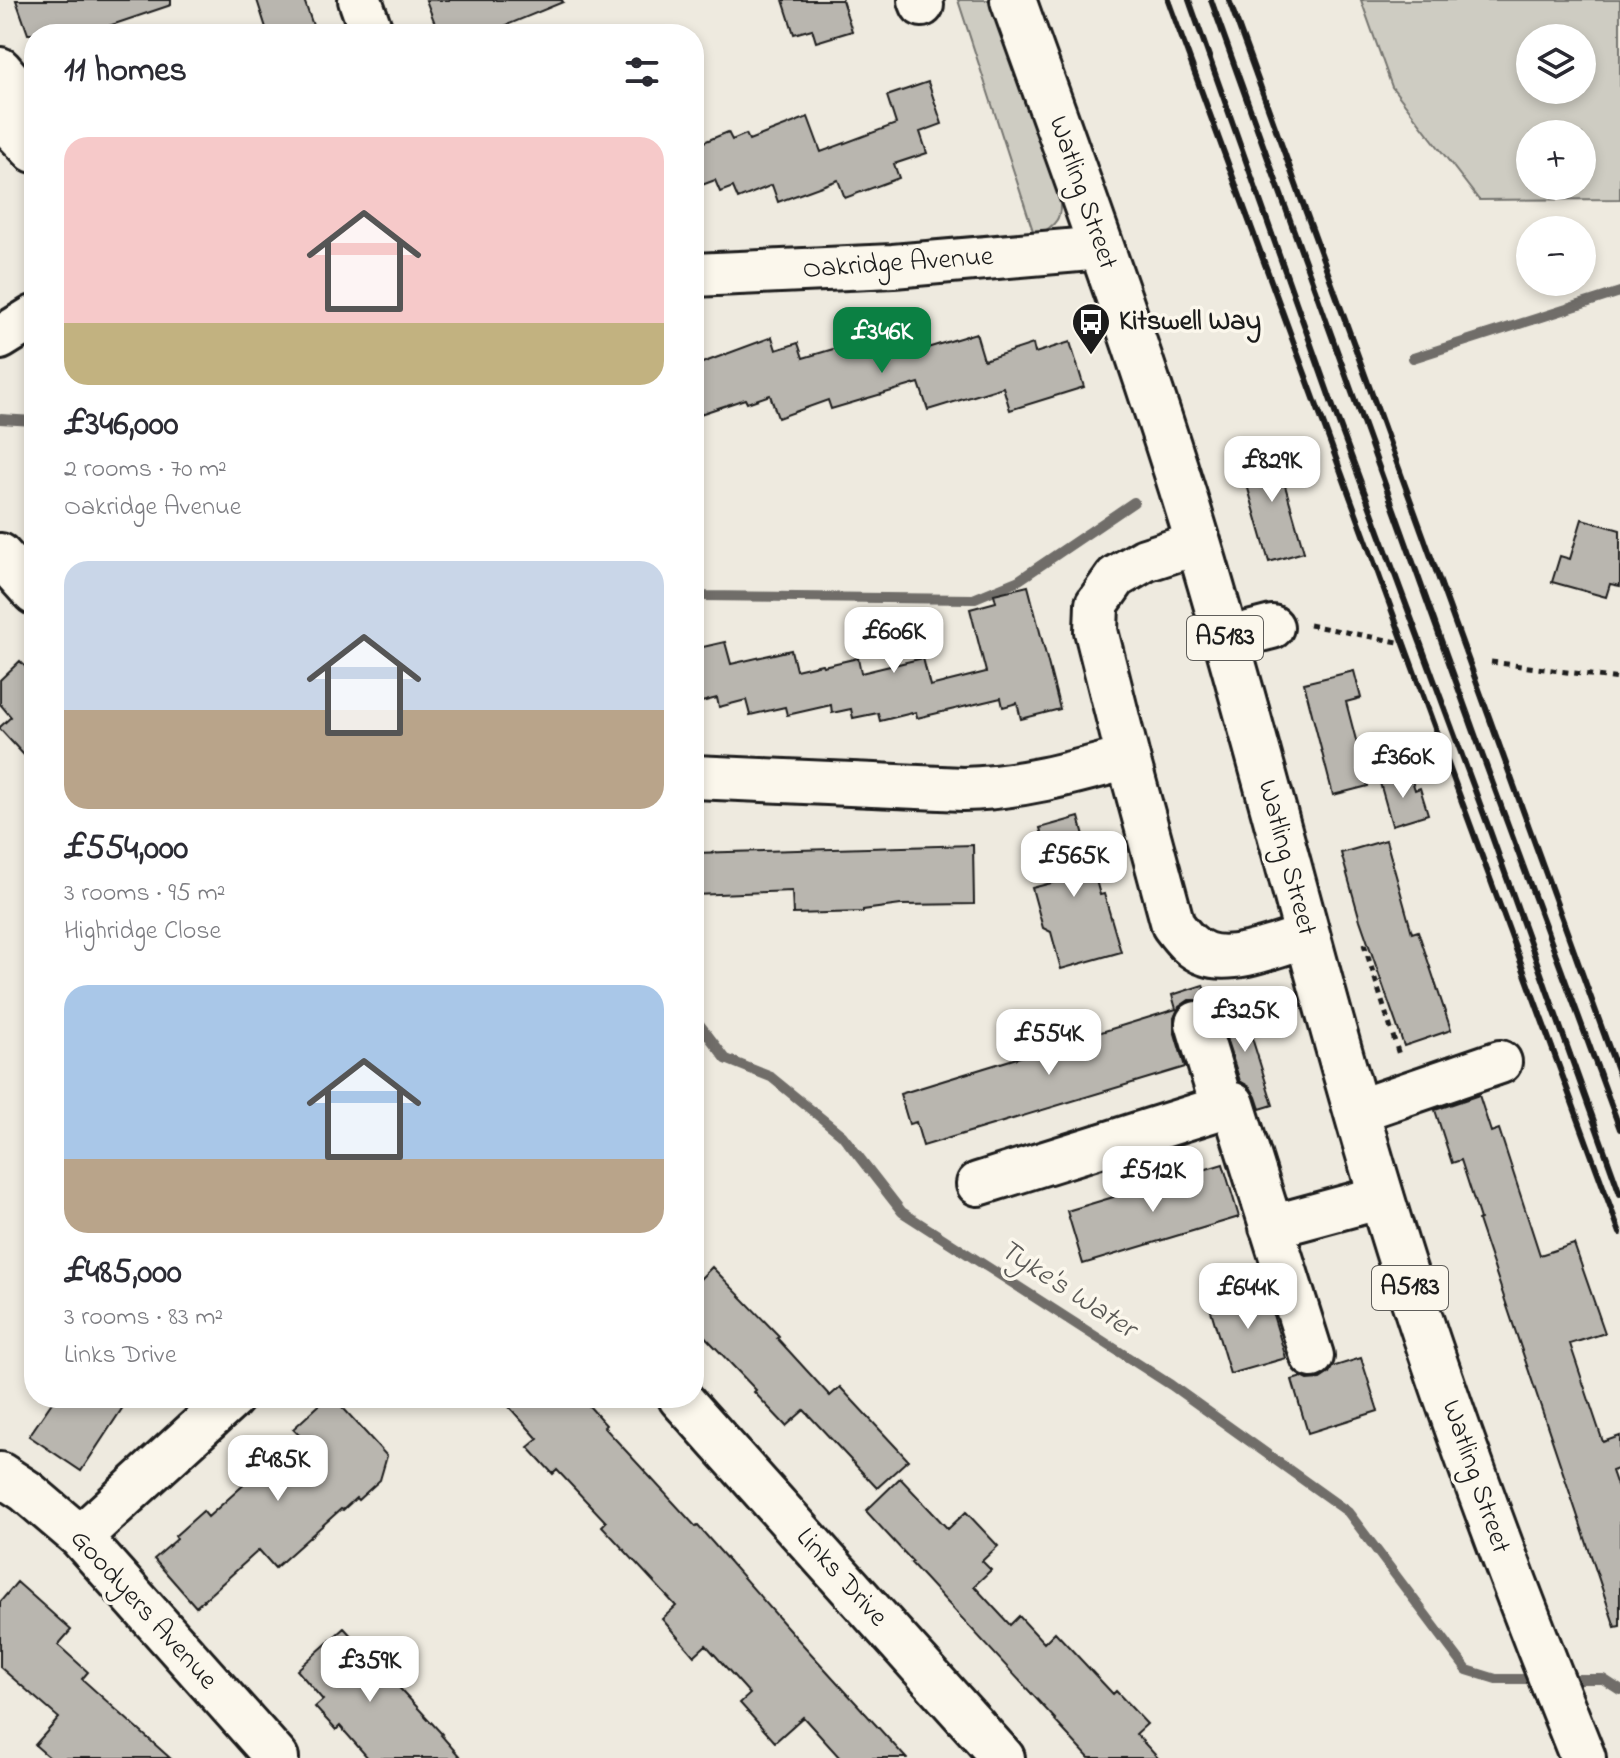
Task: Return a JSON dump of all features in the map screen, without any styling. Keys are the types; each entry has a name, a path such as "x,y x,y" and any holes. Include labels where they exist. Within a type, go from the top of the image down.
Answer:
{"main road":[{"name":"Watling Street","path":"1013,0 1102,248 1198,543 1382,1197 1465,1451 1578,1745"}],"street":[{"path":"360,0 368,24"},
{"path":"0,69 24,97"},
{"path":"0,116 24,141"},
{"name":"Oakridge Avenue","path":"704,275 893,266 1102,248"},
{"path":"0,338 24,323"},
{"path":"1198,543 1145,560 1116,577 1097,604 1096,631 1173,925 1194,948 1208,955 1223,957 1307,936"},
{"path":"0,555 24,582"},
{"path":"1225,639 1272,627"},
{"path":"704,777 992,789 1031,783 1128,758"},
{"path":"1197,1023 1222,1106"},
{"path":"1357,1111 1500,1062"},
{"path":"978,1184 1233,1104 1312,1356"},
{"path":"1271,1227 1382,1197"},
{"path":"80,1537 221,1408"},
{"name":"Links Drive","path":"689,1408 1003,1758"},
{"name":"Goodyers Avenue","path":"0,1474 26,1491 80,1537 277,1758"}],"path":[{"path":"1272,627 1302,623 1398,642"},
{"path":"1491,662 1620,679"},
{"path":"1364,944 1411,1093"}],"shaded area":[{"path":"958,0 992,0 1059,194 1057,220 1035,237"},
{"path":"1361,0 1620,0 1620,199 1596,199 1596,120 1516,120 1516,200 1479,200 1392,87"}],"building":[{"path":"16,0 171,0 171,5 115,24 24,24"},
{"path":"257,0 304,0 312,24 265,24"},
{"path":"426,0 563,2 509,24 435,24"},
{"path":"783,0 842,0 852,31 816,42 812,29 794,34"},
{"path":"928,82 942,124 920,132 927,153 894,164 899,178 845,198 838,180 778,202 772,185 738,199 733,187 720,192 715,180 704,184 704,142 728,132 732,140 746,134 749,140 808,117 821,152 896,124 887,96"},
{"path":"976,333 984,360 1033,344 1035,353 1070,342 1084,387 1010,410 1003,387 928,410 919,383 831,409 828,400 778,418 770,395 747,403 745,399 704,413 704,362 772,337 776,350 798,343 803,358 892,336 898,357"},
{"path":"1274,447 1304,552 1269,562 1239,457"},
{"path":"1582,519 1620,530 1620,586 1610,584 1606,597 1552,582 1560,556 1570,559"},
{"path":"1028,586 1060,709 1021,719 1017,703 1003,707 1001,698 917,718 916,712 880,721 878,713 853,718 851,709 832,713 831,705 787,715 785,707 750,715 746,700 719,707 717,698 704,701 704,647 725,642 731,664 791,650 796,670 858,658 861,673 923,658 930,686 986,672 970,609 996,602 994,594"},
{"path":"20,661 24,665 24,755 0,729 11,717 0,704 0,680"},
{"path":"1354,671 1361,698 1346,702 1368,786 1333,795 1304,683"},
{"path":"1410,774 1415,790 1420,788 1428,814 1392,825 1380,783"},
{"path":"1079,817 1100,895 1104,894 1121,952 1061,969 1051,932 1043,928 1032,888 1055,882 1040,828"},
{"path":"1386,840 1412,933 1418,931 1451,1030 1404,1046 1360,920 1341,853"},
{"path":"973,845 974,904 901,905 863,912 793,914 792,891 704,895 704,853"},
{"path":"1203,985 1208,1003 1189,1000 1179,1007 1174,1018 1174,1030 1185,1067 923,1146 916,1122 909,1124 900,1094 1176,1009 1172,995"},
{"path":"1242,1006 1273,1105 1260,1109 1250,1087 1240,1081 1218,1013"},
{"path":"1479,1095 1491,1132 1499,1129 1540,1255 1574,1244 1605,1333 1570,1344 1603,1442 1620,1436 1620,1468 1612,1471 1620,1494 1620,1626 1615,1627 1478,1220 1461,1160 1452,1163 1435,1110"},
{"path":"1223,1164 1239,1217 1083,1264 1067,1211"},
{"path":"712,1267 779,1336 777,1338 830,1396 840,1387 908,1460 877,1488 804,1410 786,1426 704,1335 704,1275"},
{"path":"1265,1288 1286,1358 1230,1374 1209,1304"},
{"path":"1361,1358 1378,1411 1308,1433 1292,1380 1302,1377 1320,1379 1332,1367"},
{"path":"48,1408 122,1408 81,1471 29,1436"},
{"path":"316,1408 343,1408 387,1456 380,1480 358,1500 356,1498 341,1509 275,1568 259,1550 196,1607 154,1559 203,1511 208,1517 299,1435 293,1429"},
{"path":"510,1408 591,1408 606,1425 604,1427 698,1526 906,1758 840,1758 803,1717 775,1742 740,1703 750,1694 706,1645 694,1656 662,1619 676,1606 602,1526 606,1522 557,1470 553,1474 528,1447 538,1439"},
{"path":"900,1478 948,1529 966,1512 998,1546 982,1561 991,1570 974,1586 1010,1625 1019,1616 1044,1643 1055,1632 1113,1694 1116,1691 1147,1724 1136,1734 1158,1758 1089,1758 866,1511"},
{"path":"17,1582 71,1630 58,1645 88,1672 82,1679 170,1758 50,1758 35,1745 59,1718 0,1667 0,1602"},
{"path":"344,1628 461,1758 368,1758 340,1726 336,1730 315,1707 323,1700 297,1670"}],"waterway":[{"path":"1413,358 1620,292"},
{"name":"Tyke's Water","path":"0,419 24,420"},
{"path":"704,596 973,599 1019,580 1134,502"},
{"name":"Tyke's Water","path":"704,1030 726,1059 771,1077 842,1135 902,1212 1171,1385 1348,1512 1467,1670 1496,1679 1542,1679"},
{"name":"Tyke's Water","path":"1562,1679 1603,1679 1620,1690"}],"railway":[{"path":"1168,0 1620,1233"},
{"path":"1189,0 1337,418 1620,1194"},
{"path":"1211,0 1620,1129"},
{"path":"1229,0 1620,1078"}],"place":[{"name":"Kitswell Way","path":"1091,356"}]}
